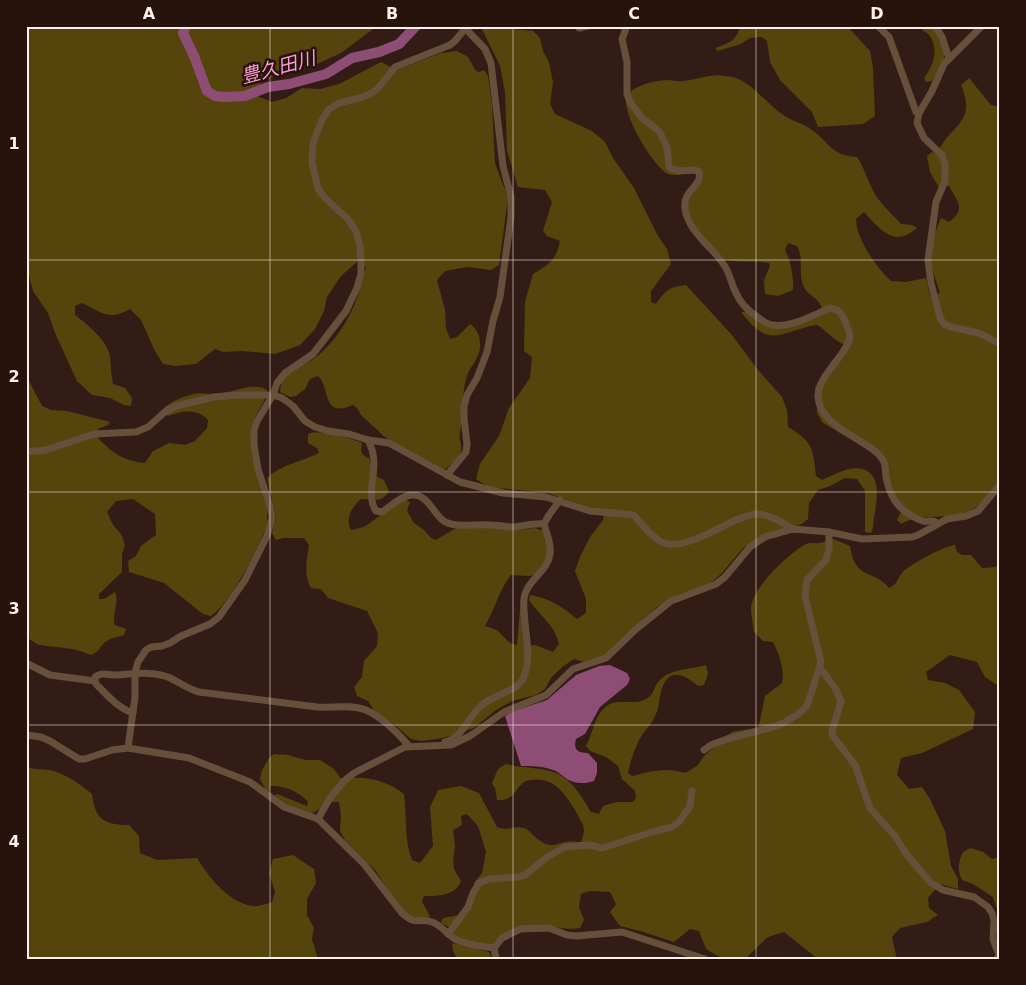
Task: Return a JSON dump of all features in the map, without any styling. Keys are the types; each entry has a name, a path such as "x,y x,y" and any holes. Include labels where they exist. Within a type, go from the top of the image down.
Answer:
{"street":[{"path":"579,28 588,26"},
{"path":"627,26 622,39 627,62 627,94 630,102 642,118 659,131 667,147 669,167 679,171 695,170 699,172 698,181 685,198 685,210 692,226 724,264 741,302 764,323 773,326 782,325 808,318 830,308 840,311 850,336 820,388 818,396 823,409 829,418 841,429 882,458 886,466 889,487 900,507 924,521 934,520 938,523"},
{"path":"878,26 889,37 916,112 919,113"},
{"path":"936,26 949,58"},
{"path":"982,26 949,58 919,113 917,123 924,138 942,155 945,164 945,181 936,202 928,260 931,283 940,318 944,324 980,333 1000,344"},
{"path":"128,748 135,697 135,673 138,662 146,650 151,647 170,643 181,636 210,624 219,617 245,580 267,536 272,518 258,469 254,445 254,430 257,421 284,373 313,354 346,311 357,288 361,274 360,246 356,231 348,219 318,190 312,162 313,143 322,120 329,109 339,103 372,93 394,67 450,45 456,41 466,27 485,49 490,63 499,119 503,166 512,205 500,297 494,313 490,342 485,359 467,395 464,406 466,452 447,475"},
{"path":"26,452 46,450 94,434 130,434 143,430 166,411 176,406 214,397 273,395 282,398 293,406 305,421 315,427 368,440 389,443 460,482 489,491 560,500 590,511 634,514 638,522 663,543 672,545 684,543 746,516 757,514 773,517 794,529"},
{"path":"368,440 375,458 371,494 376,510 382,512 405,496 414,494 423,498 445,522 452,524 511,527 537,523 544,524"},
{"path":"318,820 330,798 349,777 370,764 410,746 446,746 462,740 504,712 546,695 573,669 606,658 634,630 671,601 716,584 725,577 750,547 765,538 794,529 829,532 862,539 912,537 938,523 978,511 1000,485"},
{"path":"427,746 448,742 457,737 480,706 496,695 520,684 528,662 524,598 527,588 546,564 550,554 550,544 544,524 548,515 560,500"},
{"path":"704,750 726,739 784,723 806,707 820,669 820,655 806,596 807,580 826,560 829,549 829,532"},
{"path":"26,662 50,675 95,681"},
{"path":"820,669 835,688 841,701 832,735 855,766 870,808 895,836 907,855 930,882 943,890 974,897 988,907 994,920 994,939 998,950 997,959"},
{"path":"95,681 95,677 103,673 116,676 135,673 161,675 186,688 199,692 317,707 352,707 379,717 410,746"},
{"path":"95,681 124,710 133,713"},
{"path":"26,735 41,737 79,759 85,759 112,750 128,748 189,758 250,782 270,799 284,807 318,820 364,864 402,913 415,922 432,922 462,942 494,948"},
{"path":"448,934 468,907 479,883 489,879 517,878 525,875 546,858 564,847 588,845 603,848 655,830 672,827 679,822 690,806 692,791"},
{"path":"496,959 494,948 502,938 520,929 549,928 567,935 576,936 622,932 706,959"}],"shaded area":[{"path":"26,26 377,26 341,53 315,65 277,74 260,84 259,97 272,102 286,98 302,88 320,89 339,84 381,62 397,70 441,53 457,51 468,57 475,70 479,72 484,70 488,76 492,105 495,163 508,198 499,265 491,270 467,267 445,271 437,280 445,310 446,328 450,339 457,337 470,324 477,331 480,341 479,352 467,376 464,390 460,435 461,451 459,456 446,469 440,470 386,438 353,405 336,408 331,405 322,381 318,376 310,379 305,389 296,396 290,397 280,392 281,383 287,376 323,351 332,342 348,319 359,293 366,267 358,261 341,276 327,297 324,311 315,329 300,345 275,354 242,351 223,352 215,349 196,364 175,366 163,364 141,320 130,309 117,315 111,315 82,303 75,306 75,315 96,333 105,344 110,356 113,384 125,388 132,398 131,406 124,405 110,398 92,395 77,381 48,313 33,291 26,264"},
{"path":"483,26 502,26 510,29 533,31 540,38 543,51 549,62 553,82 550,104 555,114 592,131 605,142 613,158 634,188 658,236 667,249 671,264 651,291 651,302 656,304 668,290 686,285 732,335 758,370 782,397 787,410 788,427 802,437 810,447 816,476 822,480 856,468 867,471 872,475 875,480 877,493 873,528 871,533 865,532 865,491 857,479 845,478 818,490 809,503 808,519 802,524 758,539 743,548 712,582 675,596 657,607 636,625 608,655 583,662 574,659 562,667 551,678 545,689 536,695 512,701 496,710 474,728 443,738 421,741 411,739 395,725 375,712 368,701 357,696 354,687 362,677 364,661 377,646 378,633 367,611 328,598 321,589 311,588 306,572 309,545 304,538 276,540 272,533 276,517 267,478 285,466 319,453 317,448 308,443 308,434 320,432 335,434 362,443 362,453 369,458 373,472 384,480 389,491 383,498 374,500 361,499 358,502 352,509 349,517 351,530 364,527 404,499 410,502 407,511 414,523 436,540 456,528 496,527 520,530 535,528 544,531 549,554 545,563 534,575 511,575 503,587 485,626 497,630 510,643 517,645 521,599 527,646 535,645 553,652 559,644 557,637 551,626 529,600 530,595 543,598 555,604 577,619 586,613 586,599 575,571 590,537 603,520 604,511 589,508 548,493 489,487 476,479 480,464 499,436 509,408 530,378 532,357 524,351 525,302 533,274 551,261 560,241 547,236 543,231 552,202 545,190 518,187 507,151 505,92 500,66 482,29"},
{"path":"740,26 847,26 870,51 873,67 875,116 863,124 818,127 812,112 780,80 770,62 767,41 762,37 750,38 741,44 718,51 715,48 734,38"},
{"path":"920,26 932,26 941,42 945,56 932,81 926,82 924,78 930,68 935,52 932,40"},
{"path":"717,75 734,77 743,81 788,118 816,133 830,147 847,156 857,157 881,203 901,224 912,225 917,228 901,237 894,236 881,230 864,212 856,219 863,244 873,261 891,281 906,282 926,278 930,296 940,293 931,260 934,237 941,218 949,222 958,213 959,205 949,186 938,186 930,172 927,156 932,152 938,153 948,136 964,116 966,108 961,85 969,78 991,105 1000,107 1000,479 986,498 972,510 954,515 916,518 901,524 897,520 901,512 885,460 823,423 817,413 815,387 832,361 843,354 843,344 817,325 784,334 768,335 751,324 741,312 746,312 767,326 823,313 820,303 803,285 800,255 797,246 788,243 785,250 792,270 793,290 778,296 765,294 764,280 770,266 769,263 726,260 717,257 701,244 695,236 688,217 688,198 701,178 693,169 678,175 668,174 662,170 646,150 638,136 627,110 626,100 632,90 652,82 663,80 681,81"},
{"path":"26,375 42,406 51,410 67,411 110,422 108,425 98,429 98,438 119,455 145,463 153,451 169,443 185,445 195,441 207,428 208,420 194,412 184,412 168,416 162,410 173,402 197,393 217,394 249,387 267,390 264,401 253,421 251,442 267,507 267,522 259,544 244,573 227,600 211,616 203,614 164,583 129,572 128,561 136,556 141,546 156,535 155,514 133,499 116,501 107,512 113,525 121,534 125,545 122,554 122,572 99,594 99,599 104,599 115,592 117,601 114,621 115,625 126,629 124,635 106,641 91,655 72,649 40,645 26,638"},
{"path":"831,538 850,546 856,565 889,588 912,565 950,546 955,545 957,552 962,555 971,555 982,568 996,567 1000,561 1000,687 985,677 977,662 950,655 926,672 928,680 945,683 959,690 975,712 973,729 922,753 901,758 897,775 909,789 922,787 930,799 945,831 951,866 958,879 958,889 940,884 928,898 929,908 938,915 927,922 900,928 892,937 897,959 818,959 784,932 768,937 745,959 723,959 706,949 699,931 690,929 674,942 620,926 610,912 616,904 610,892 590,891 581,894 579,907 584,920 580,928 536,926 519,928 503,934 491,946 455,938 451,928 441,923 443,918 459,915 478,889 474,883 482,873 486,852 478,826 467,814 461,816 462,825 453,830 455,846 454,869 461,881 455,890 446,894 424,896 422,902 430,916 417,919 407,914 375,870 345,840 340,831 341,816 339,802 332,802 311,814 281,802 274,796 277,794 307,806 308,802 301,795 275,786 270,786 270,791 267,792 260,779 262,770 269,758 274,754 288,755 305,760 320,760 334,769 342,780 367,778 391,785 404,794 409,852 412,860 420,863 433,846 430,807 438,790 461,786 479,793 497,827 505,829 524,828 543,843 549,845 581,842 584,831 582,823 567,797 557,787 545,780 525,781 509,798 497,800 492,783 498,769 506,764 557,774 574,787 591,812 599,814 603,806 617,802 633,802 636,798 635,791 622,779 618,766 606,757 590,751 586,746 598,715 605,707 615,702 638,702 644,700 652,694 659,681 669,674 706,665 708,674 704,685 698,686 683,676 678,675 669,677 665,681 657,711 639,740 632,756 628,773 633,776 652,771 666,770 685,773 697,766 705,755 732,732 755,728 759,725 765,696 782,683 783,673 773,642 763,641 754,632 751,611 753,600 764,581 790,555 806,544 819,543"},
{"path":"610,665 627,673 630,679 627,685 600,707 585,734 576,739 575,743 577,750 588,753 597,763 597,773 594,781 577,783 549,769 537,766 521,766 505,716 511,712 547,700 576,675 599,666"},
{"path":"26,766 56,772 67,776 82,786 92,794 96,810 103,819 114,824 129,825 139,836 140,853 157,860 197,858 207,873 227,895 244,904 257,906 272,902 275,892 269,873 273,859 293,855 314,869 316,883 307,899 307,915 314,928 312,939 318,959 26,959"},
{"path":"971,848 983,852 992,859 1000,857 1000,919 993,897 973,884 962,880 960,876 959,863 961,856 963,852"},
{"path":"452,944 489,952 492,959 457,959 453,951"}],"waterway":[{"name":"豊久田川","path":"186,26 183,33 207,91 215,96 224,97 245,96 268,87 289,84 326,74 352,58 379,52 399,44 416,26"}]}
